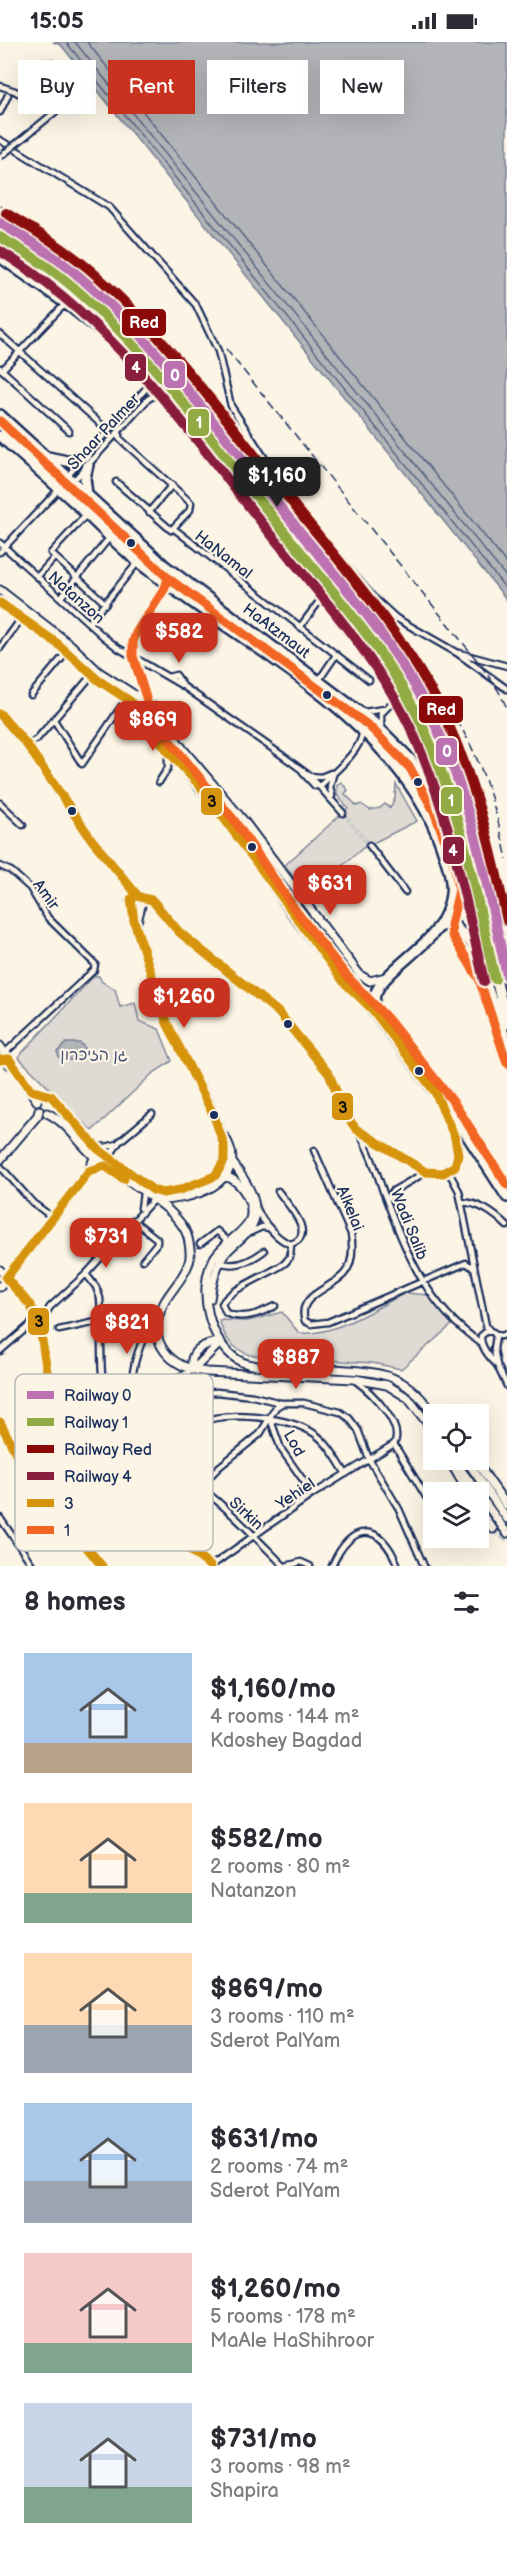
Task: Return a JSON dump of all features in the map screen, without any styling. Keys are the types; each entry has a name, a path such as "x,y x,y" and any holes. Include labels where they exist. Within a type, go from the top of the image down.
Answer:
{"highway":[{"name":"HaAtzmaut","path":"0,415 45,457 67,483 87,514 110,537 138,562 277,662 362,730 406,779 419,799 430,819 445,857 451,885 450,898 443,918 426,944 388,976 375,994 373,1010"},
{"name":"HaAtzmaut","path":"0,436 88,496 164,565 358,710 382,730 421,774 442,808 458,841 473,882 507,1024"},
{"path":"45,457 87,461 85,481 88,496"},
{"path":"435,930 451,922 471,943 507,1042"},
{"path":"373,1010 494,1174 507,1197"}],"street":[{"path":"0,86 15,91 36,103 59,82 42,72 40,68 43,63 51,63 77,94 0,157"},
{"path":"0,97 15,91"},
{"path":"0,112 8,95"},
{"path":"0,140 109,207 196,305 218,351 231,406 293,502 372,596 396,618 457,653 507,689"},
{"path":"0,260 64,304 146,370 152,381 151,389 157,394 164,392 167,388 166,380 159,377 152,381"},
{"path":"64,304 1,369 69,430"},
{"path":"0,334 104,427 112,427"},
{"name":"Shaar Palmer","path":"67,483 152,381"},
{"path":"164,392 330,587 300,627"},
{"name":"Shaar Palmer","path":"67,483 148,399 157,394"},
{"name":"HaNamal","path":"118,431 119,438 192,505 173,528 369,680"},
{"path":"116,482 171,531 173,528"},
{"path":"0,552 2,545 67,483"},
{"path":"149,512 172,485"},
{"path":"87,514 51,554 106,604"},
{"path":"61,597 110,537"},
{"name":"Natanzon","path":"2,545 118,648 168,677 176,675 183,687 303,772 333,799 343,813"},
{"path":"37,577 55,557"},
{"path":"89,623 138,562"},
{"path":"0,590 71,645 99,672 146,700 183,749 248,827 360,975 366,980 374,981 388,976"},
{"path":"0,603 67,652 92,675 127,698 167,750 230,824 293,916 344,982 373,1010"},
{"path":"0,648 18,623 17,616"},
{"path":"32,695 67,652"},
{"path":"457,653 507,666"},
{"path":"319,680 336,655"},
{"path":"27,745 37,739 92,675"},
{"path":"382,730 380,717 399,695"},
{"path":"54,720 82,764 127,698"},
{"path":"358,710 369,712 385,709"},
{"path":"0,714 27,745 138,902 137,931 167,1023 231,1148 232,1162 261,1218 284,1242 291,1244 300,1239 303,1231 278,1191"},
{"path":"146,722 150,714 159,715"},
{"path":"318,786 356,749 362,739 362,730"},
{"path":"356,749 366,745 377,745"},
{"path":"167,750 169,761 167,771"},
{"path":"159,782 172,767 181,766"},
{"path":"310,776 327,775 338,768"},
{"path":"333,799 331,781 338,768"},
{"name":"Natanzon","path":"303,772 310,776 318,786"},
{"path":"0,803 23,825"},
{"path":"369,845 405,892"},
{"name":"Amir","path":"0,866 11,871 30,888 48,918 93,961 95,966 8,1050 5,1060"},
{"path":"138,902 149,898 179,932 278,1012 329,1074 346,1114 356,1129 426,1172 449,1174 454,1180 462,1202 472,1267 486,1326 497,1341 494,1346 496,1365"},
{"path":"0,1046 5,1060 31,1090 39,1110 38,1115 0,1160"},
{"path":"31,1090 54,1100 96,1147 157,1192 180,1190 215,1176 227,1175 239,1184 250,1211 248,1223 217,1253 208,1273 206,1289 214,1330 221,1342 238,1360 249,1365 385,1375 397,1379 426,1404"},
{"path":"435,1092 452,1126 458,1150 457,1163 451,1170 443,1173"},
{"path":"37,1101 46,1095"},
{"path":"47,1113 54,1108 54,1100"},
{"path":"39,1110 57,1119 95,1158 180,1221 188,1238 190,1256 188,1266 147,1330 134,1374"},
{"path":"96,1147 110,1147 119,1142 152,1114"},
{"name":"Wadi Salib","path":"356,1129 365,1144 407,1255 423,1282 455,1321 483,1345"},
{"path":"215,1176 224,1157 220,1130"},
{"path":"108,1157 119,1142"},
{"path":"0,1287 87,1174 95,1158 96,1147"},
{"name":"Alkelai","path":"314,1150 351,1234 353,1248 350,1263 343,1275 311,1296 305,1308 305,1321 311,1324 328,1322 412,1286"},
{"path":"41,1331 44,1317 51,1307 86,1274 153,1200 199,1193 218,1183 227,1175 232,1162"},
{"path":"0,1166 33,1203 52,1217"},
{"path":"87,1174 96,1167 105,1166"},
{"path":"388,1203 390,1193 426,1172"},
{"path":"141,1211 143,1193"},
{"path":"462,1202 474,1203 501,1219 507,1226"},
{"path":"209,1310 213,1282 220,1262 255,1221 255,1204"},
{"path":"133,1220 157,1239 157,1243 143,1260"},
{"path":"243,1237 262,1227 272,1228"},
{"path":"200,1244 217,1231 228,1241"},
{"path":"275,1306 262,1312 240,1317 226,1313 222,1304 233,1293 285,1263 290,1257 291,1244"},
{"path":"220,1262 226,1265 237,1264 244,1260 251,1260 264,1251"},
{"path":"412,1286 466,1263 472,1267"},
{"path":"0,1270 37,1315 48,1374"},
{"name":"Sirkin","path":"86,1274 99,1292 103,1374"},
{"path":"412,1286 430,1290"},
{"path":"0,1351 40,1311 51,1307"},
{"path":"160,1313 157,1334 163,1349 175,1363 193,1370 355,1379 387,1384 417,1408 423,1416"},
{"path":"59,1330 101,1321"},
{"path":"507,1334 501,1336 493,1333 483,1334 483,1345 507,1386"},
{"path":"193,1370 191,1360 194,1353 206,1344 221,1342"},
{"path":"186,1374 221,1342"},
{"path":"483,1345 494,1346"},
{"path":"355,1379 381,1404 396,1434 394,1444 423,1492"},
{"path":"213,1393 326,1407 349,1418 358,1430 369,1459 399,1509 424,1566"},
{"name":"Lod","path":"281,1403 270,1418 280,1449 314,1494"},
{"path":"213,1473 260,1434 270,1418"},
{"path":"213,1419 270,1418 315,1434 326,1444 346,1474"},
{"path":"0,1422 15,1451"},
{"name":"Yehiel","path":"211,1566 314,1494 394,1444"},
{"path":"461,1470 507,1533"},
{"path":"473,1470 507,1519"},
{"path":"482,1470 507,1506"},
{"name":"Sirkin","path":"213,1499 285,1566 301,1562 310,1566"},
{"path":"0,1518 15,1540"},
{"path":"489,1524 493,1529"},
{"path":"332,1566 340,1548 352,1536 367,1532 384,1539 398,1566"},
{"path":"23,1551 33,1566"},
{"path":"90,1551 102,1566"},
{"path":"191,1551 211,1566"}],"green space":[{"path":"341,782 348,790 345,794 357,806 361,804 370,810 380,808 385,804 390,808 395,798 396,784 417,821 363,848 307,896 285,865 348,808 337,795 337,785"},
{"name":"גן הזיכרון","path":"94,976 99,976 102,982 115,989 120,1007 135,1003 139,1021 159,1029 172,1061 152,1074 92,1131 18,1057"},
{"path":"405,1293 429,1295 454,1323 401,1369 372,1363 249,1355 230,1342 219,1320 248,1321 282,1312 299,1333 326,1331 354,1320"}],"water":[{"path":"53,42 507,42 507,600 116,114 195,114 195,60 108,60 108,103 96,89 96,60 73,60 61,45"},
{"path":"66,1043 80,1043 86,1049 86,1056 77,1061 60,1059 57,1052"}],"tunnel":[{"path":"343,813 369,845"},
{"path":"493,1529 507,1539"}],"railway":[{"path":"0,206 73,253 140,320 410,655 444,718 472,783 493,852 507,922"},
{"path":"226,349 480,664 507,708"},
{"path":"449,708 478,762 497,819 507,859"}],"rail line":[{"name":"Red","path":"6,213 48,239 89,269 147,326 201,387 360,586 396,635 429,686 464,763 489,841 507,921"},
{"name":"0","path":"0,223 72,270 139,334 192,396 386,641 419,693 447,751 478,846 507,976"},
{"name":"1","path":"0,237 64,279 130,342 183,403 377,648 409,700 436,757 466,851 495,979"},
{"name":"4","path":"0,251 42,280 80,311 149,382 331,608 384,680 413,733 437,793 463,886 484,981"}],"transit line":[{"name":"1","path":"0,421 168,578 369,726 410,768 434,811 454,865 459,890 451,925 452,935 479,979 507,1063"},
{"name":"1","path":"168,578 165,588 136,633 133,642 133,656 153,720 234,820 296,911 346,975 388,1019 454,1103 507,1185"},
{"name":"3","path":"0,603 58,644 98,680 130,701 167,750 201,787 344,982 373,1010 435,1092 455,1138 458,1155 455,1166 443,1173 426,1172 356,1129 346,1115 329,1074 278,1012 179,932 152,900 136,896 131,899 134,921 167,1023 214,1116 224,1145 224,1161 215,1176 180,1190 163,1193 153,1190 98,1149 51,1096 31,1090 9,1059 0,1060"},
{"name":"3","path":"0,714 27,745 92,840 138,896"},
{"name":"3","path":"47,1374 39,1322 30,1305 6,1278 89,1171 105,1166 124,1179"},
{"name":"3","path":"0,1422 15,1451"},
{"name":"3","path":"90,1551 102,1566"},
{"name":"3","path":"191,1551 210,1566"}]}
